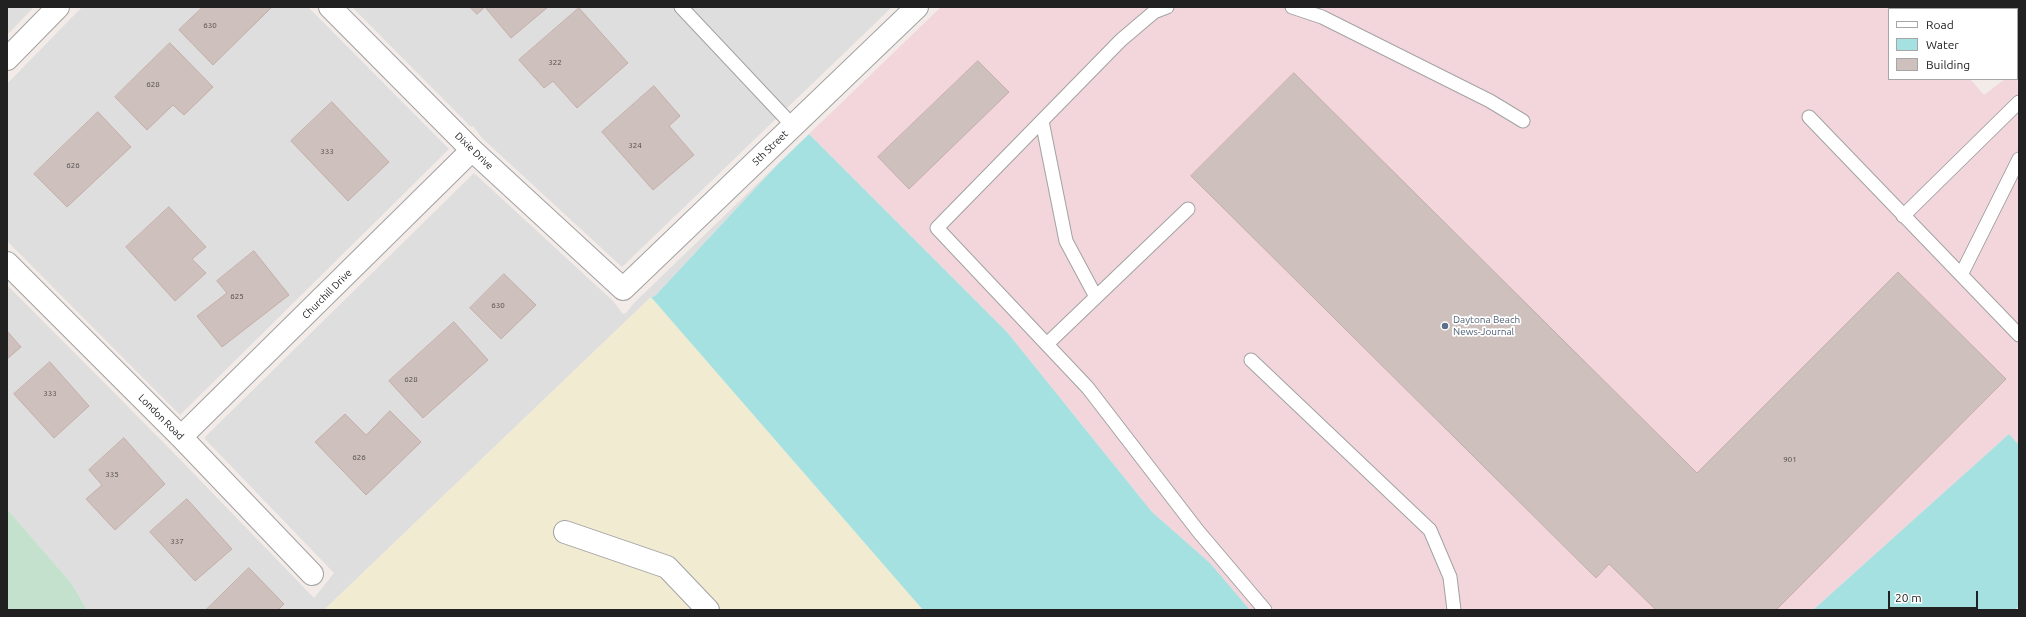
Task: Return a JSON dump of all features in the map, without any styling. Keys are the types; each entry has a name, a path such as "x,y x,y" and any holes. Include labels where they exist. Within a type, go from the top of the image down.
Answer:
{"street":[{"path":"7,59 58,7"},
{"name":"Dixie Drive","path":"330,7 472,150 623,289"},
{"name":"5th Street","path":"623,289 917,7"},
{"name":"Churchill Drive","path":"181,437 472,150"},
{"name":"London Road","path":"7,263 181,437 312,574"},
{"path":"565,532 667,567 708,610"}],"lane":[{"path":"681,7 794,126"},
{"path":"1167,7 1154,12 1121,40 937,228 1088,388 1198,532 1265,610"},
{"path":"1292,7 1322,17 1490,101 1523,121"},
{"path":"1903,216 2019,102"},
{"path":"1809,117 2019,335"},
{"path":"1042,121 1066,241 1096,297"},
{"path":"1961,275 2019,159"},
{"path":"1047,344 1188,209"},
{"path":"1251,360 1430,530 1450,577 1454,610"}],"shaded area":[{"path":"7,7 34,7 7,35"},
{"path":"82,7 308,7 449,149 180,415 7,241 7,84"},
{"path":"352,7 892,7 622,267 482,138 473,126 471,127"},
{"path":"941,7 1908,7 1909,8 1888,8 1888,80 1971,80 1984,95 2004,80 2018,80 2019,68 2019,445 2009,434 1813,610 1250,610 1210,563 1152,512 1007,332 809,134"},
{"path":"777,165 655,296 651,297 324,610 87,610 72,584 7,509 7,285 170,449 314,598 334,573 204,438 474,173 613,301 623,314 626,313 635,302"},
{"path":"651,297 923,610 324,610"}],"green space":[{"path":"7,509 72,584 87,610 7,610"}],"water":[{"path":"809,134 1007,332 1152,512 1210,563 1250,610 923,610 651,297 655,296 777,165"},
{"path":"2009,434 2019,445 2019,606 2015,610 1813,610"}],"building":[{"path":"203,7 272,7 213,65 179,30"},
{"path":"470,7 485,7 477,14"},
{"path":"485,7 548,7 511,38"},
{"path":"579,8 628,63 577,108 553,81 544,88 519,60"},
{"path":"170,43 213,87 184,115 173,105 147,130 115,97"},
{"path":"978,61 1009,92 909,189 878,157"},
{"name":"Daytona Beach News-Journal","path":"1294,73 1697,473 1898,272 2006,379 1776,610 1656,610 1609,564 1596,578 1191,176"},
{"path":"654,86 680,116 669,126 694,155 653,190 602,132"},
{"path":"332,102 389,162 348,201 291,141"},
{"path":"98,112 131,147 67,207 34,174"},
{"path":"169,207 206,247 192,259 206,273 175,301 126,247"},
{"path":"254,251 289,295 222,347 197,316 227,293 217,281"},
{"path":"504,274 536,305 501,339 470,308"},
{"path":"454,322 488,360 423,418 389,381"},
{"path":"7,331 21,347 7,359"},
{"path":"50,362 89,406 54,438 14,394"},
{"path":"390,411 421,442 366,495 315,442 345,414 366,435"},
{"path":"124,438 165,484 115,530 86,499 102,485 89,470"},
{"path":"187,499 232,549 195,581 150,532"},
{"path":"249,568 284,604 278,610 206,610"}],"place":[{"name":"Daytona Beach News-Journal","path":"1445,326"}]}
